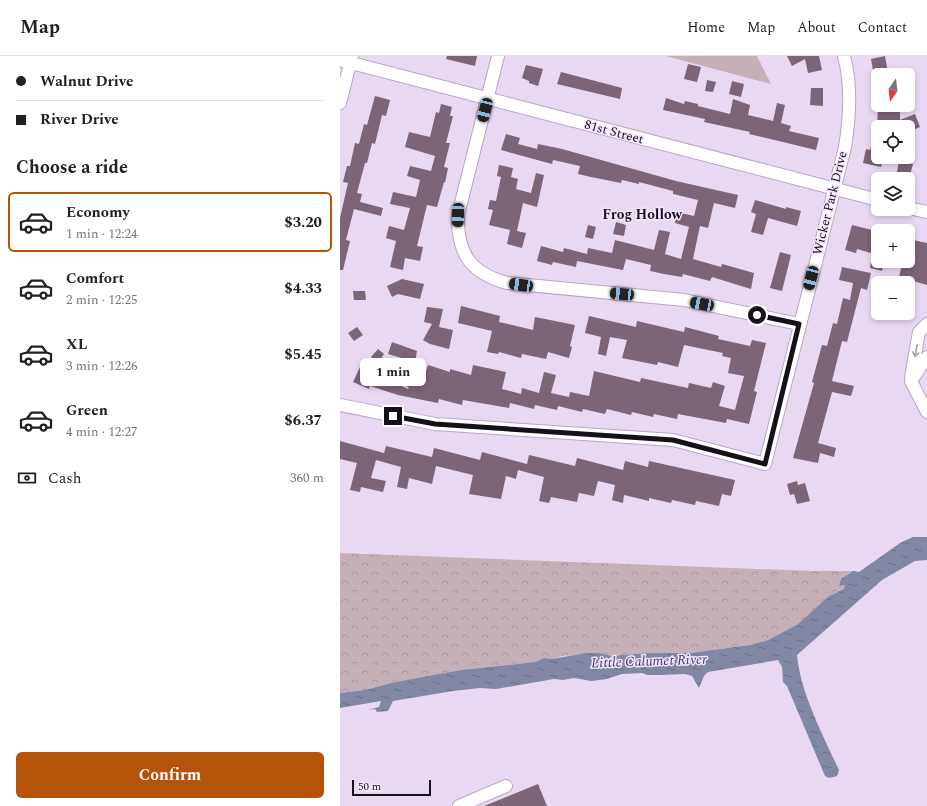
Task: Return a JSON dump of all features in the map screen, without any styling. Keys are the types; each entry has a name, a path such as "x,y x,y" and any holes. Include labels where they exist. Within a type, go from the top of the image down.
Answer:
{"street":[{"path":"498,56 458,215 458,232 462,249 471,264 481,274 507,283 678,299 799,324"},
{"name":"Wicker Park Drive","path":"340,405 435,424 673,440 765,464 799,324 845,147 848,126 848,81 844,56"},
{"path":"340,103 348,60"},
{"name":"81st Street","path":"348,60 488,99 871,198"},
{"path":"915,209 927,212"},
{"path":"927,324 919,332 911,381 927,412"},
{"path":"911,381 927,357"},
{"path":"459,806 506,786"}],"green space":[{"path":"666,56 757,56 771,84"},
{"path":"340,553 812,571 853,571 848,574 839,586 846,585 844,589 829,596 798,624 768,640 750,645 690,653 648,653 612,656 600,653 562,656 551,659 544,658 535,662 461,670 365,690 340,693"}],"water":[{"name":"Little Calumet River","path":"913,537 927,537 927,560 915,561 882,580 797,655 799,669 807,698 819,728 839,770 837,776 829,778 825,776 787,686 783,682 782,667 778,660 708,672 704,676 699,688 692,676 685,674 622,674 607,679 591,681 574,678 563,680 554,679 496,689 480,688 453,691 393,701 388,711 377,712 375,709 367,710 379,707 381,701 340,708 340,693 365,690 396,682 461,670 535,662 544,658 551,659 587,653 600,653 612,656 648,653 690,653 750,645 768,640 798,624 829,596 844,589 845,585 839,586 841,579 853,571 859,572 900,543"}],"building":[{"path":"447,56 477,56 475,66 446,59"},
{"path":"787,56 819,56 822,70 808,73 805,59 792,66"},
{"path":"885,56 887,68 873,68 871,59"},
{"path":"688,64 701,67 697,82 684,79"},
{"path":"526,65 543,69 538,86 529,83 529,81 522,78"},
{"path":"561,72 622,88 620,99 557,84"},
{"path":"707,80 716,82 713,92 705,91"},
{"path":"732,81 744,84 741,97 729,94"},
{"path":"811,88 823,88 823,106 810,105"},
{"path":"375,96 390,100 386,116 382,115 375,144 372,143 357,193 362,194 360,202 383,208 381,216 354,209 346,240 350,241 343,270 340,270 340,218 348,183 343,182 347,166 350,166 355,143 359,144 364,124 367,125"},
{"path":"666,98 684,104 685,101 698,104 698,106 730,114 733,99 750,105 748,115 773,121 777,103 785,105 781,123 791,126 789,131 819,138 816,150 749,134 750,132 704,122 705,119 663,110"},
{"path":"441,104 452,107 450,116 453,116 446,143 450,143 444,167 448,168 445,183 444,182 437,207 427,205 417,246 423,247 420,261 405,258 403,270 390,267 396,241 386,238 389,226 404,230 410,208 390,204 393,192 416,197 420,180 407,176 410,166 431,171 435,156 405,147 409,132 430,137 436,112 439,113"},
{"path":"878,112 900,112 900,120 877,120"},
{"path":"915,114 920,127 915,129 915,120 900,120"},
{"path":"506,134 520,138 518,144 537,149 538,144 562,149 676,181 738,195 735,208 714,203 708,228 700,226 693,259 721,267 722,264 754,273 751,289 712,277 710,281 683,274 682,277 650,271 651,265 626,259 623,270 577,261 576,267 553,262 552,265 537,261 541,246 563,252 564,248 587,254 588,248 612,253 615,240 654,250 659,230 670,232 665,254 681,259 689,227 675,223 677,212 694,216 698,200 673,194 673,191 639,182 639,184 622,180 621,183 578,174 580,166 553,160 552,164 501,150"},
{"path":"871,146 871,164 882,164 881,167 863,163 866,149 870,150"},
{"path":"898,164 913,164 911,172 897,172"},
{"path":"499,165 513,168 511,177 518,179 516,189 531,193 536,173 544,175 537,207 523,203 517,231 526,233 522,248 507,244 510,230 489,225 493,210 488,209 490,200 496,201 501,177 497,176"},
{"path":"755,200 786,209 786,207 801,211 797,226 768,218 763,235 751,232 756,214 751,212"},
{"path":"616,222 626,225 624,236 613,234"},
{"path":"588,225 596,227 593,239 585,237"},
{"path":"852,225 871,230 871,253 857,249 856,253 845,250"},
{"path":"915,240 927,243 927,285 915,282 915,276 899,276 901,268 915,268"},
{"path":"780,252 791,255 782,291 770,288"},
{"path":"871,261 871,268 883,268 882,271 870,268"},
{"path":"842,267 871,273 867,290 861,288 847,342 842,341 832,381 854,386 851,396 832,392 818,443 836,448 834,457 820,453 818,463 793,458 814,383 812,382 822,345 827,346 833,323 837,324 843,298 850,300 853,283 839,280"},
{"path":"402,279 424,284 420,299 398,294 392,297 387,286"},
{"path":"353,291 365,291 366,300 354,300"},
{"path":"461,306 500,316 499,322 533,330 535,317 575,325 569,358 548,352 546,359 522,354 521,358 499,352 498,354 487,352 492,331 458,323"},
{"path":"427,307 443,309 439,327 453,330 449,349 430,344 423,340 432,324 424,322"},
{"path":"589,316 636,327 637,321 684,332 685,327 719,336 718,339 750,346 752,340 766,343 754,391 757,392 749,424 727,419 726,423 678,414 677,419 654,414 653,417 632,412 631,415 607,409 605,414 583,409 582,412 558,406 557,410 535,405 534,409 510,403 509,408 463,400 462,405 439,399 438,403 398,395 370,386 369,389 353,382 360,367 408,389 409,388 395,376 422,383 428,365 450,372 450,369 471,375 473,365 506,372 502,389 521,394 522,388 539,393 544,372 556,375 551,393 569,397 570,392 589,396 594,371 640,382 641,378 688,388 689,383 711,388 713,382 725,386 719,406 735,410 744,376 728,373 731,358 722,356 723,353 684,345 678,367 658,362 657,365 622,358 627,340 610,337 606,356 598,354 601,337 585,333"},
{"path":"357,327 363,335 354,341 348,333"},
{"path":"392,342 417,351 415,362 388,354"},
{"path":"378,349 384,354 378,363 371,357"},
{"path":"340,441 384,453 386,446 432,457 434,448 480,460 482,452 527,464 529,455 575,466 577,458 623,470 625,461 648,467 649,461 735,480 731,496 722,494 719,506 696,501 695,505 672,500 671,503 649,498 649,501 624,495 623,503 612,500 615,485 598,481 594,496 579,493 577,502 551,497 549,503 539,501 544,477 518,470 516,479 506,476 501,499 469,494 473,475 436,466 432,484 409,478 407,489 397,487 401,467 376,460 371,478 386,481 383,492 361,487 360,492 350,490 357,463 340,459"},
{"path":"797,481 798,485 805,483 810,501 797,504 794,494 790,495 787,484"},
{"path":"538,784 547,806 484,806"}],"district":[{"name":"Frog Hollow","path":"642,214"}],"route":[{"path":"393,416 435,424 673,440 765,464 799,324 757,315"}]}
